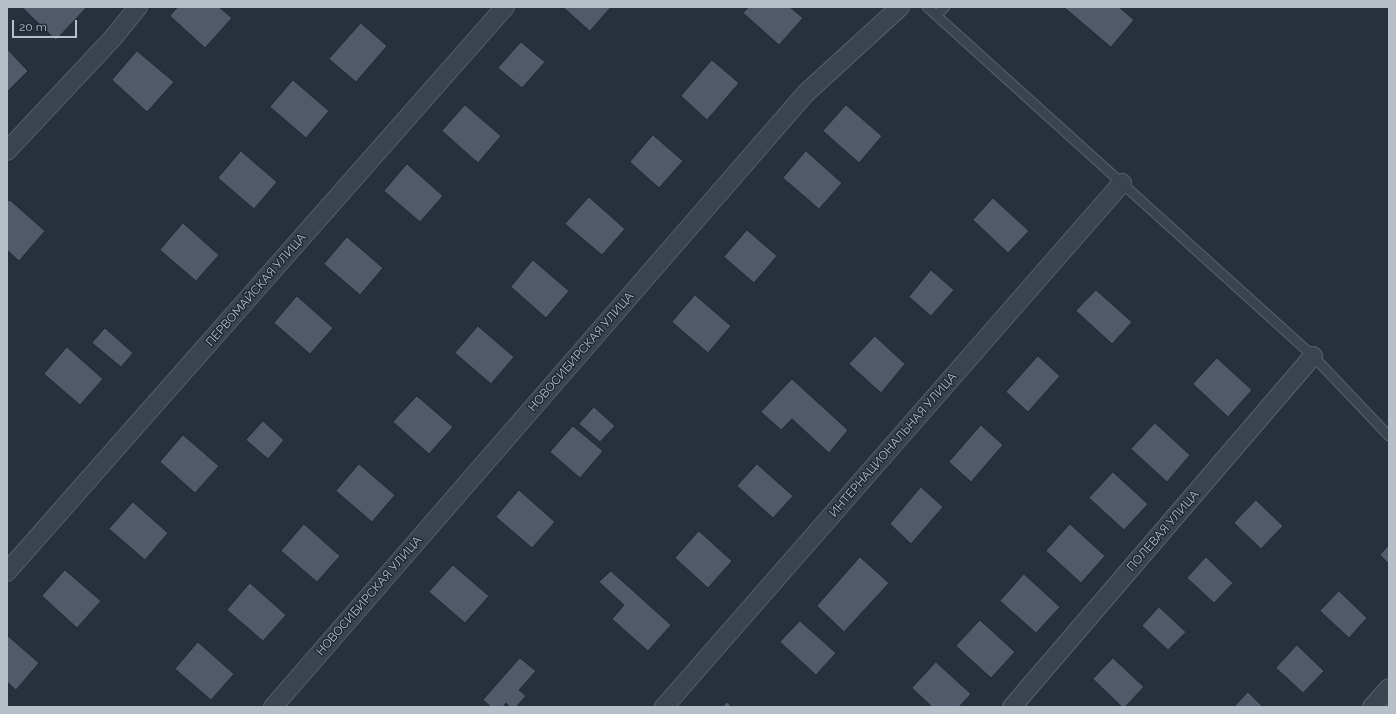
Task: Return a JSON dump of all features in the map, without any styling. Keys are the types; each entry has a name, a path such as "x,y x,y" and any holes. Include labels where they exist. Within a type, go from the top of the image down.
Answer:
{"street":[{"path":"7,151 112,39 138,7"},
{"name":"ПЕРВОМАЙСКАЯ УЛИЦА","path":"7,572 505,7"},
{"name":"НОВОСИБИРСКАЯ УЛИЦА","path":"273,707 806,93 900,7"},
{"name":"ИНТЕРНАЦИОНАЛЬНАЯ УЛИЦА","path":"664,707 1122,183"},
{"name":"ПОЛЕВАЯ УЛИЦА","path":"1012,707 1313,356"},
{"path":"1372,707 1389,688"}],"lane":[{"path":"927,7 1313,356 1389,436"},
{"path":"936,15 945,7"}],"building":[{"path":"22,7 87,7 56,40"},
{"path":"178,7 219,7 232,18 205,48 170,16"},
{"path":"563,7 611,7 590,31"},
{"path":"749,7 790,7 803,18 779,45 743,13"},
{"path":"1064,7 1119,7 1134,20 1111,47"},
{"path":"361,23 387,46 356,82 329,59"},
{"path":"521,42 545,62 522,88 498,68"},
{"path":"7,49 28,71 7,92"},
{"path":"137,51 174,82 147,112 112,80"},
{"path":"712,60 739,83 707,120 681,96"},
{"path":"293,80 329,111 306,138 270,107"},
{"path":"465,105 501,136 478,163 442,131"},
{"path":"846,105 882,136 859,163 823,131"},
{"path":"653,135 683,161 659,188 630,162"},
{"path":"241,151 277,182 254,209 218,178"},
{"path":"806,151 842,183 819,209 783,178"},
{"path":"407,164 443,196 420,222 384,191"},
{"path":"589,197 625,229 602,255 565,224"},
{"path":"993,198 1029,231 1008,253 973,220"},
{"path":"10,200 45,231 19,261 7,250 7,202"},
{"path":"183,223 219,255 196,281 160,250"},
{"path":"747,230 777,256 754,283 724,257"},
{"path":"347,237 383,268 360,295 324,264"},
{"path":"533,260 569,291 546,318 511,287"},
{"path":"931,270 954,290 931,316 909,297"},
{"path":"1096,290 1132,322 1112,344 1076,311"},
{"path":"695,295 731,326 708,353 672,322"},
{"path":"297,296 333,328 310,354 274,323"},
{"path":"478,326 514,357 491,384 455,353"},
{"path":"105,328 133,353 121,367 92,343"},
{"path":"875,336 905,364 881,393 849,364"},
{"path":"67,347 103,379 80,405 44,374"},
{"path":"1038,356 1060,376 1028,412 1006,392"},
{"path":"1217,358 1252,390 1228,417 1193,384"},
{"path":"792,379 848,430 829,453 792,419 781,430 761,412"},
{"path":"417,396 453,427 429,454 393,422"},
{"path":"594,407 615,426 600,442 579,424"},
{"path":"263,421 284,440 268,459 246,440"},
{"path":"1155,423 1190,455 1167,482 1131,449"},
{"path":"981,425 1003,445 971,482 949,462"},
{"path":"573,426 603,451 580,478 550,452"},
{"path":"183,435 219,466 195,493 160,462"},
{"path":"359,464 395,495 372,522 336,491"},
{"path":"757,464 793,496 773,518 737,486"},
{"path":"1113,472 1148,504 1124,530 1089,498"},
{"path":"921,487 943,507 911,544 890,524"},
{"path":"519,490 555,522 532,548 496,517"},
{"path":"1256,500 1283,526 1261,549 1234,523"},
{"path":"133,502 168,533 145,560 109,529"},
{"path":"304,524 340,556 317,582 281,551"},
{"path":"1070,524 1105,556 1081,583 1046,551"},
{"path":"699,531 732,561 708,588 675,558"},
{"path":"1389,545 1389,564 1380,555"},
{"path":"860,557 889,583 844,632 817,606"},
{"path":"1206,557 1233,583 1214,603 1187,578"},
{"path":"453,565 489,596 465,623 429,592"},
{"path":"65,570 101,601 77,628 42,596"},
{"path":"611,571 671,625 648,651 612,619 624,605 599,582"},
{"path":"1024,574 1060,607 1036,633 1000,601"},
{"path":"250,583 286,615 263,641 227,610"},
{"path":"1339,591 1367,618 1349,638 1320,611"},
{"path":"1159,607 1186,632 1168,650 1142,626"},
{"path":"980,620 1015,652 991,678 956,646"},
{"path":"800,621 836,653 816,675 780,642"},
{"path":"7,635 39,663 16,690 7,682"},
{"path":"198,642 234,674 211,700 175,669"},
{"path":"1297,645 1324,671 1303,693 1276,668"},
{"path":"520,658 536,671 519,690 526,696 516,707 510,707 506,703 503,707 491,707 483,700"},
{"path":"1113,658 1144,687 1125,707 1122,707 1093,679"},
{"path":"936,662 971,694 959,707 932,707 912,688"},
{"path":"1248,692 1263,707 1234,707"},
{"path":"727,702 732,707 723,707"}]}
